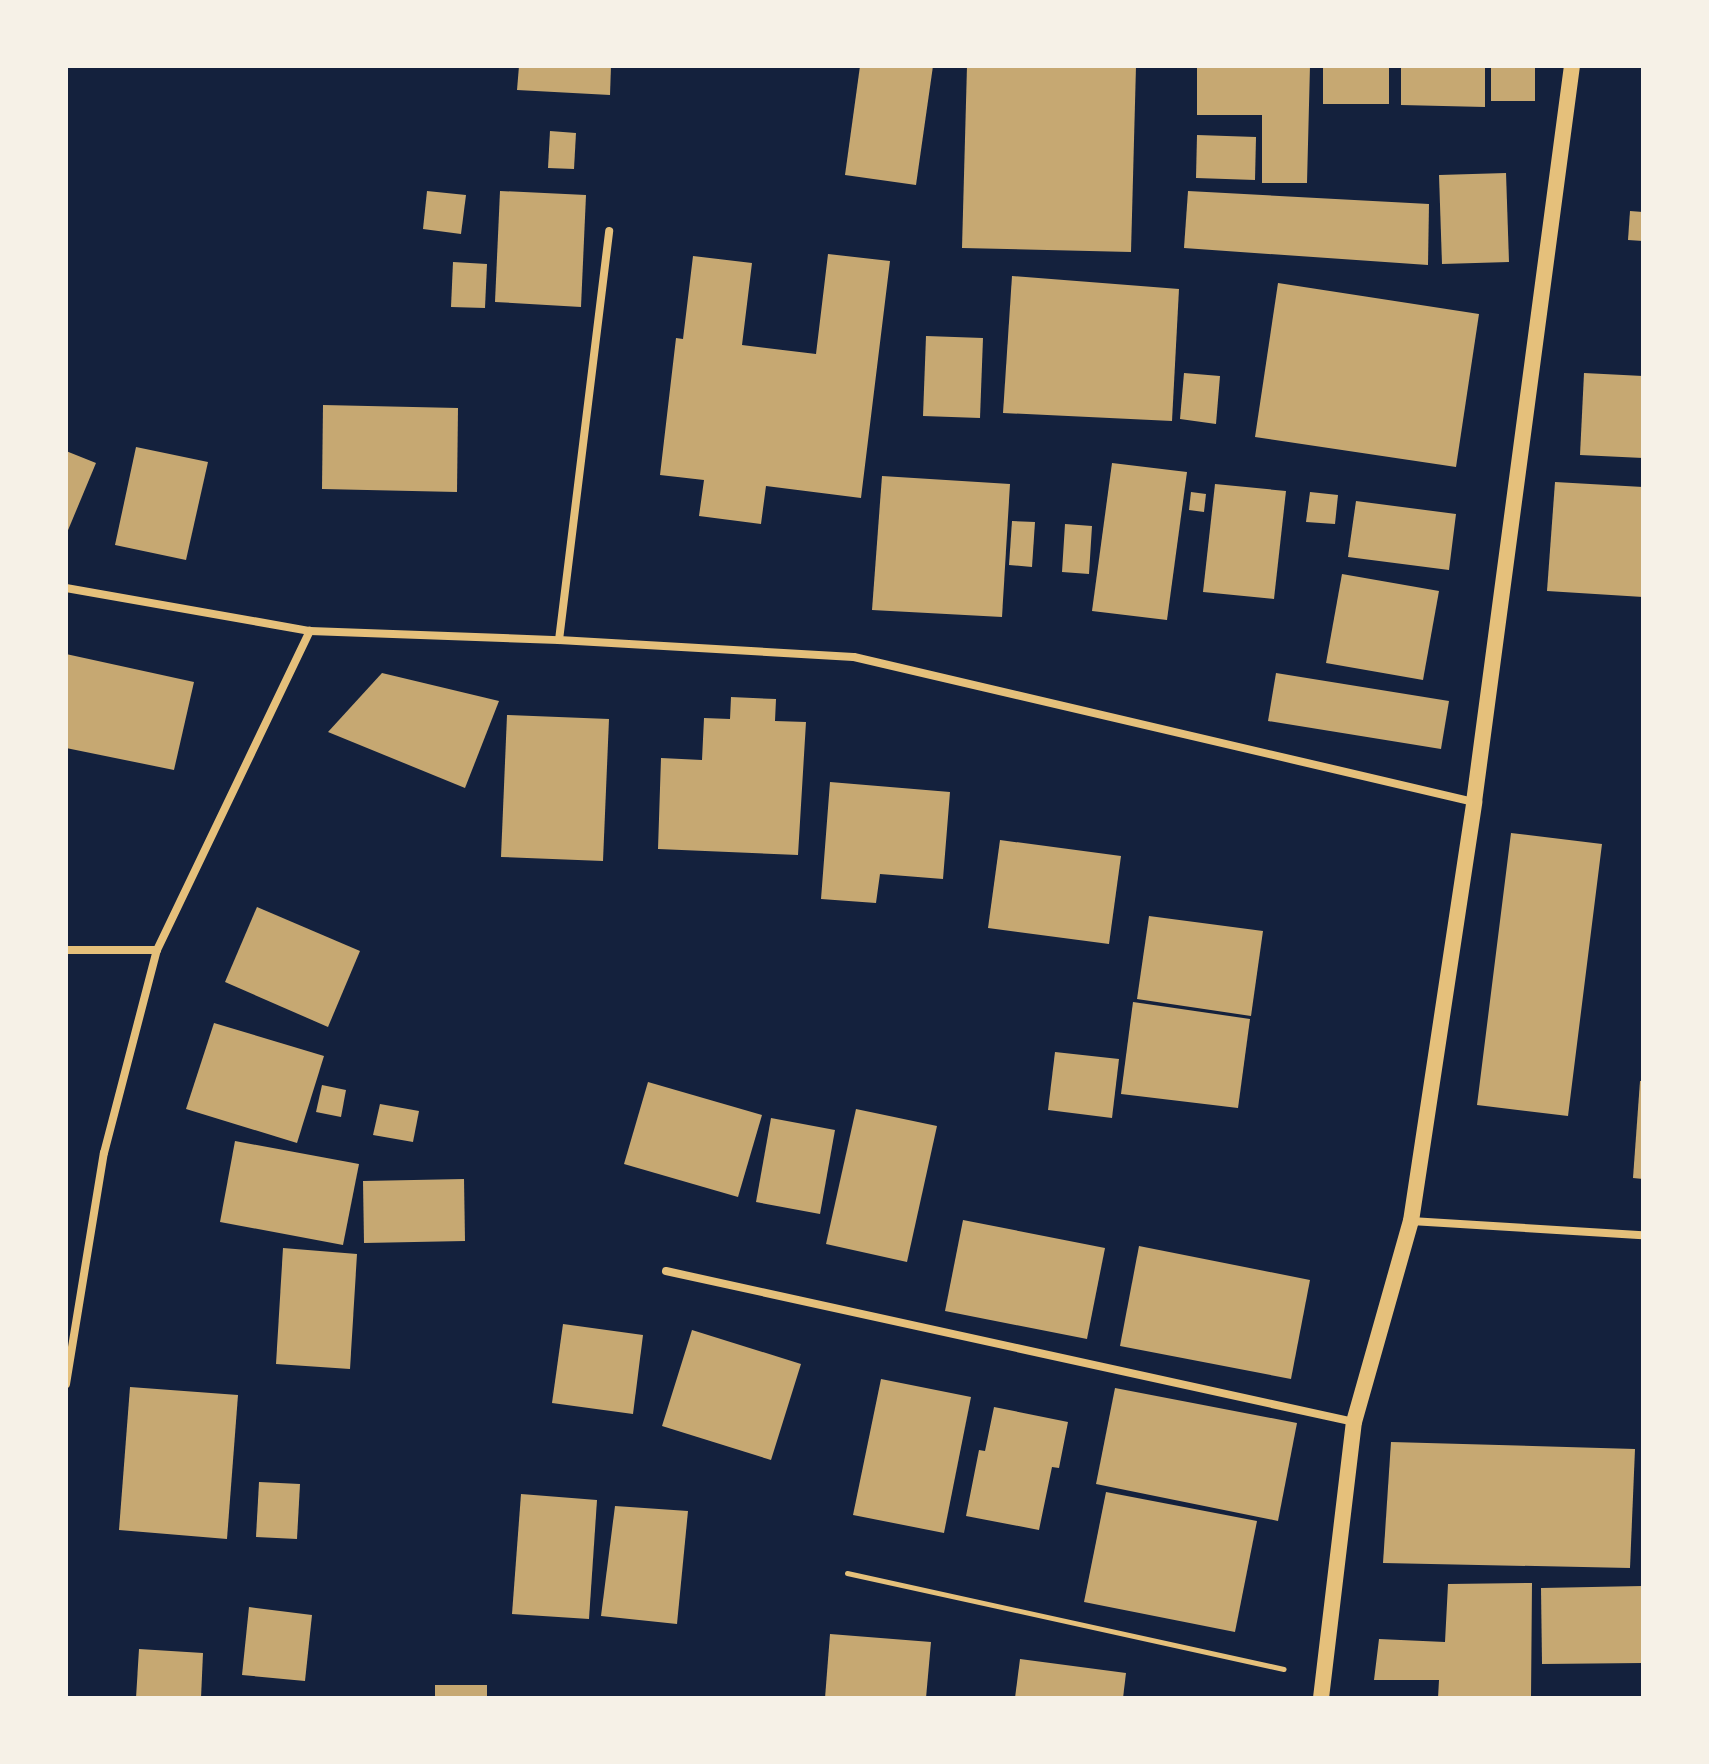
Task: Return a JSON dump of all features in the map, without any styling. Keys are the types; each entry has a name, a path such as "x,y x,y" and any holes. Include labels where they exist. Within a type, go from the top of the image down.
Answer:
{"main road":[{"path":"1321,1698 1354,1422 1411,1221 1474,802 1572,66"}],"street":[{"path":"559,640 609,231"},
{"path":"66,588 310,631 559,640 854,657 1474,802"},
{"path":"66,1384 104,1153 157,950 310,631"},
{"path":"66,950 157,950"},
{"path":"1411,1221 1643,1235"},
{"path":"666,1271 1354,1422"}],"path":[{"path":"847,1573 1324,1678"}],"building":[{"path":"519,66 611,66 610,95 517,90"},
{"path":"860,66 933,66 916,185 845,175"},
{"path":"967,66 1136,66 1131,252 962,248"},
{"path":"1197,66 1310,66 1307,183 1262,183 1262,115 1197,115"},
{"path":"1323,66 1389,66 1389,104 1323,104"},
{"path":"1401,66 1485,66 1485,107 1401,105"},
{"path":"1491,66 1535,66 1535,101 1491,101"},
{"path":"550,131 576,133 574,169 548,168"},
{"path":"1197,135 1256,137 1255,180 1196,178"},
{"path":"1506,173 1509,262 1442,264 1439,175"},
{"path":"427,191 466,195 461,234 423,229"},
{"path":"500,191 586,195 581,307 495,302"},
{"path":"1188,191 1429,204 1428,265 1184,248"},
{"path":"1630,211 1643,212 1643,241 1628,240"},
{"path":"828,254 890,261 861,498 766,486 761,524 699,516 704,480 660,475 676,338 683,339 693,256 752,263 742,345 816,354"},
{"path":"453,262 487,264 485,308 451,307"},
{"path":"1012,276 1179,289 1172,421 1003,413"},
{"path":"1278,283 1479,314 1456,467 1255,437"},
{"path":"926,336 983,338 980,418 923,416"},
{"path":"1184,373 1220,376 1216,424 1180,419"},
{"path":"1584,373 1643,376 1643,458 1580,455"},
{"path":"323,405 458,408 457,492 322,489"},
{"path":"136,447 208,462 186,560 115,545"},
{"path":"66,451 96,463 66,535"},
{"path":"1112,463 1187,472 1167,620 1092,611"},
{"path":"882,476 1010,484 1002,617 872,610"},
{"path":"1555,482 1643,487 1643,597 1547,591"},
{"path":"1215,484 1286,491 1274,599 1203,592"},
{"path":"1191,492 1206,494 1204,512 1189,510"},
{"path":"1310,492 1338,495 1335,524 1306,522"},
{"path":"1356,501 1456,514 1449,570 1348,557"},
{"path":"1012,521 1035,522 1032,567 1009,565"},
{"path":"1065,524 1092,526 1089,574 1062,572"},
{"path":"1342,574 1439,591 1423,680 1326,663"},
{"path":"66,654 194,682 174,770 66,748"},
{"path":"382,673 499,701 465,788 328,732"},
{"path":"1276,673 1449,701 1441,749 1268,721"},
{"path":"731,697 776,699 775,721 806,722 798,855 658,849 661,758 702,760 704,718 730,719"},
{"path":"507,715 609,719 603,861 501,857"},
{"path":"830,782 950,792 943,879 880,874 876,903 821,899"},
{"path":"1511,833 1602,844 1568,1116 1477,1105"},
{"path":"1000,840 1121,856 1109,944 988,928"},
{"path":"257,907 360,951 328,1027 225,982"},
{"path":"1149,916 1263,931 1251,1016 1137,999"},
{"path":"1133,1002 1250,1019 1238,1108 1121,1094"},
{"path":"214,1023 324,1056 297,1143 186,1109"},
{"path":"1055,1052 1119,1059 1112,1118 1048,1110"},
{"path":"1640,1081 1643,1081 1643,1179 1633,1178"},
{"path":"648,1082 762,1115 738,1197 624,1164"},
{"path":"322,1085 346,1090 341,1117 316,1112"},
{"path":"380,1104 419,1111 413,1142 373,1135"},
{"path":"856,1109 937,1126 907,1262 826,1244"},
{"path":"771,1118 835,1130 820,1214 756,1202"},
{"path":"235,1141 359,1164 343,1245 220,1222"},
{"path":"464,1179 465,1241 364,1243 363,1181"},
{"path":"963,1220 1105,1248 1087,1339 945,1311"},
{"path":"1139,1246 1310,1280 1291,1379 1120,1346"},
{"path":"283,1248 357,1254 350,1369 276,1364"},
{"path":"563,1324 643,1335 633,1414 552,1403"},
{"path":"692,1330 801,1364 771,1460 662,1426"},
{"path":"881,1379 971,1397 944,1533 853,1515"},
{"path":"130,1387 238,1395 227,1539 119,1530"},
{"path":"1115,1388 1297,1423 1278,1521 1096,1484"},
{"path":"994,1407 1068,1422 1059,1468 1052,1467 1039,1530 966,1516 979,1450 985,1451"},
{"path":"1391,1442 1635,1449 1630,1568 1383,1563"},
{"path":"259,1482 300,1484 297,1539 256,1537"},
{"path":"1106,1492 1257,1521 1235,1632 1084,1602"},
{"path":"521,1494 597,1500 589,1619 512,1614"},
{"path":"615,1506 688,1511 677,1624 601,1616"},
{"path":"1532,1583 1531,1698 1438,1698 1439,1680 1374,1680 1379,1639 1445,1642 1448,1584"},
{"path":"1643,1586 1643,1663 1542,1664 1541,1588"},
{"path":"249,1607 312,1615 305,1681 242,1675"},
{"path":"830,1634 931,1642 926,1698 825,1698"},
{"path":"139,1649 203,1653 201,1698 136,1698"},
{"path":"1020,1659 1126,1673 1123,1698 1015,1698"},
{"path":"435,1685 487,1685 487,1698 435,1698"}]}
